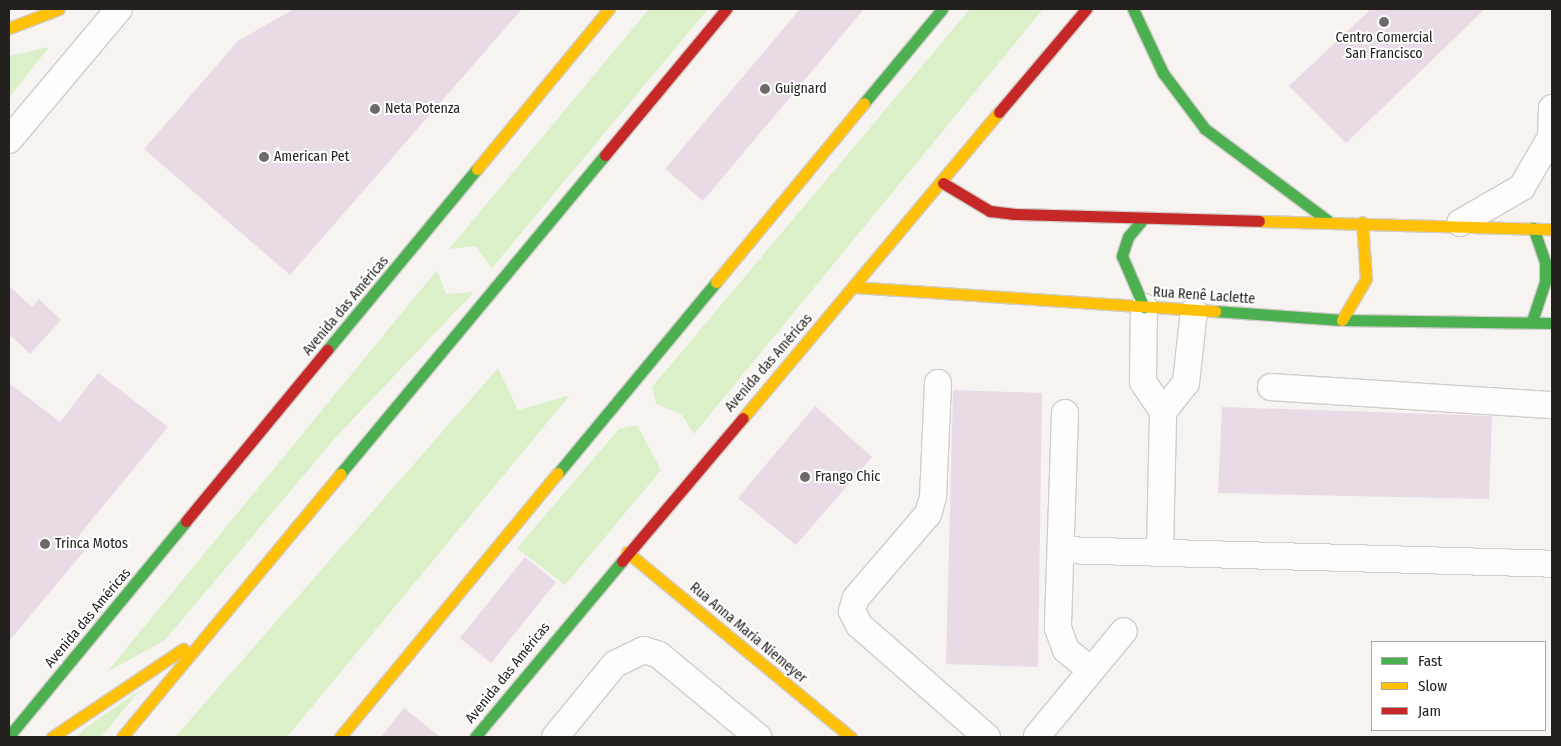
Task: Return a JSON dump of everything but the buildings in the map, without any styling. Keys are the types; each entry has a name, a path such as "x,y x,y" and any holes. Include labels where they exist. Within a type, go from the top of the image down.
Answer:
{"main road":[{"path":"9,28 59,9"},
{"name":"Avenida das Américas","path":"9,736 609,9"},
{"path":"122,737 726,9"},
{"path":"340,737 942,9"},
{"name":"Avenida das Américas","path":"475,737 627,552 943,183 1086,9"},
{"path":"1133,9 1163,73 1205,129 1269,181 1327,220"},
{"path":"943,183 990,210 1142,219 1460,223 1552,229"},
{"path":"1142,219 1128,237 1122,256 1126,274 1144,307"},
{"path":"1342,320 1366,279 1362,222"},
{"path":"1532,321 1545,282 1544,262 1533,228"},
{"name":"Rua Renê Laclette","path":"853,287 1342,320 1532,321 1552,323"},
{"name":"Rua Anna Maria Niemeyer","path":"627,552 851,737"},
{"path":"52,737 209,631"}],"street":[{"path":"9,140 119,9"},
{"path":"1460,223 1522,187 1551,137 1552,108"},
{"path":"1144,307 1143,382 1163,412 1160,549"},
{"path":"1163,412 1186,383 1194,310"},
{"path":"938,383 933,497 928,514 856,598 852,611 859,625 987,737"},
{"path":"1271,387 1552,404"},
{"path":"1065,413 1060,640 1090,670"},
{"path":"1061,550 1160,549 1552,564"},
{"path":"1037,736 1124,631"},
{"path":"555,737 615,664 644,650 659,655 758,737"}],"green space":[{"path":"649,9 708,9 492,268 475,246 449,249"},
{"path":"970,9 1043,9 694,434 682,415 656,404 652,387"},
{"path":"49,47 9,98 9,56"},
{"path":"437,270 446,294 474,292 336,437 165,640 107,672"},
{"path":"498,368 518,410 570,395 287,737 175,737"},
{"path":"637,425 661,470 565,585 517,548 619,429"},
{"path":"140,690 101,737 77,737 84,729"}],"traffic: fast":[{"path":"864,103 942,9"},
{"path":"1133,9 1163,73 1205,129 1327,220"},
{"path":"340,474 605,155"},
{"path":"327,350 477,169"},
{"path":"1143,219 1128,237 1122,256 1144,307"},
{"path":"1532,321 1545,282 1545,262 1533,228"},
{"path":"558,473 716,282"},
{"path":"1215,311 1342,320 1552,323"},
{"path":"9,736 186,521"},
{"path":"475,737 622,561"}],"traffic: slow":[{"path":"9,28 59,9"},
{"path":"477,169 609,9"},
{"path":"716,282 864,103"},
{"path":"743,418 999,112"},
{"path":"1259,221 1552,229"},
{"path":"1342,320 1366,279 1362,222"},
{"path":"853,287 1215,311"},
{"path":"340,737 558,473"},
{"path":"122,737 340,474"},
{"path":"627,552 851,737"},
{"path":"52,737 183,649"}],"traffic: jam":[{"path":"605,155 726,9"},
{"path":"999,112 1086,9"},
{"path":"943,183 990,211 1013,214 1259,221"},
{"path":"186,521 327,350"},
{"path":"622,561 743,418"}],"place":[{"name":"Centro Comercial San Francisco","path":"1384,22"},
{"name":"Guignard","path":"765,89"},
{"name":"Neta Potenza","path":"375,109"},
{"name":"American Pet","path":"264,157"},
{"name":"Frango Chic","path":"805,477"},
{"name":"Trinca Motos","path":"45,544"}]}
